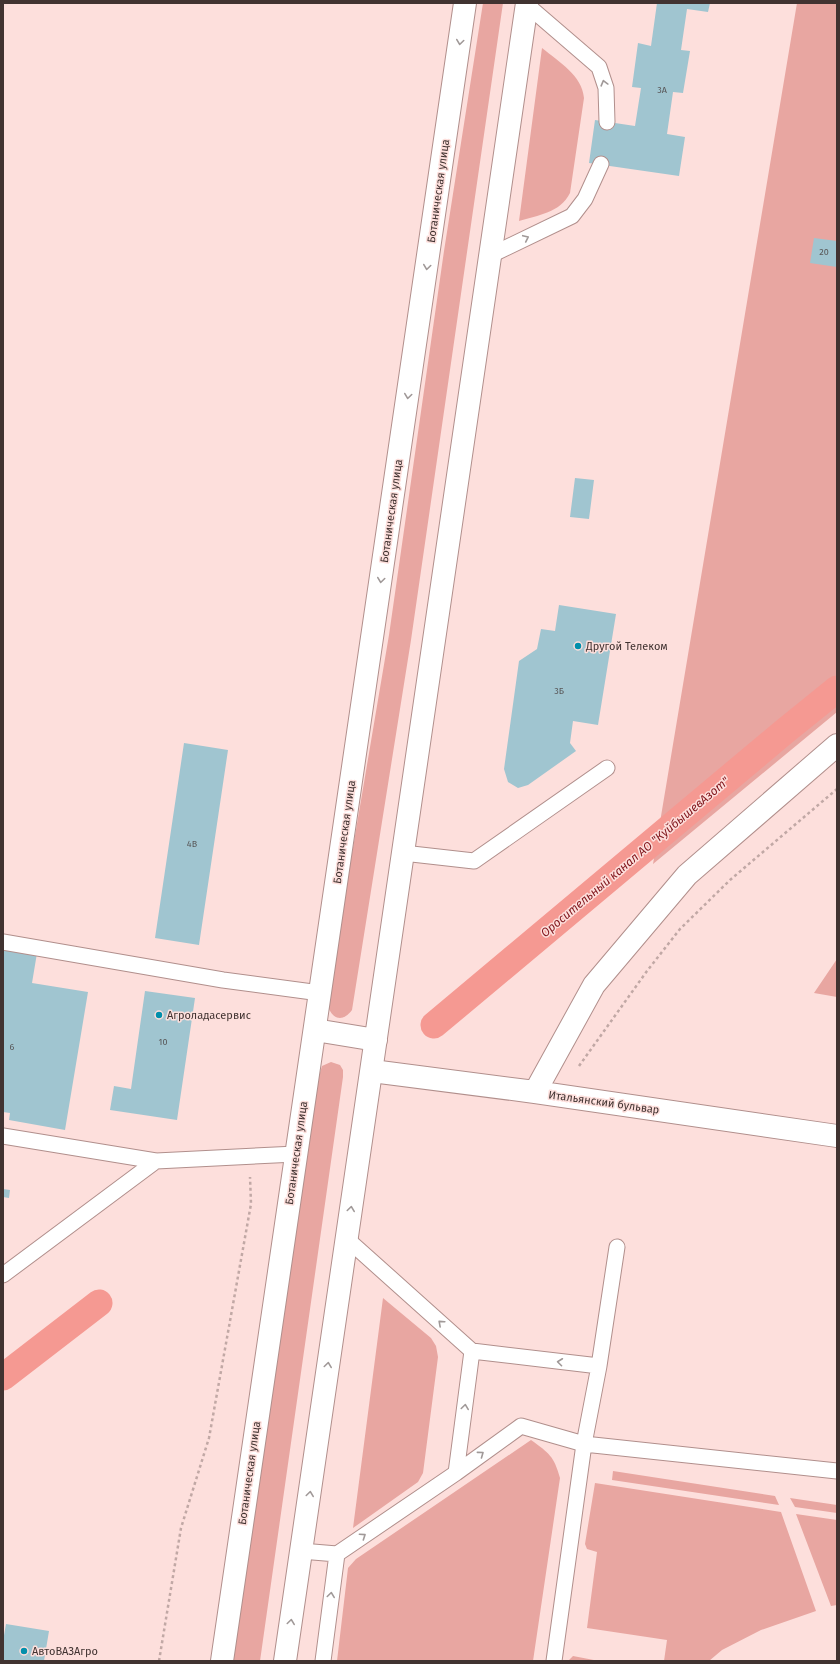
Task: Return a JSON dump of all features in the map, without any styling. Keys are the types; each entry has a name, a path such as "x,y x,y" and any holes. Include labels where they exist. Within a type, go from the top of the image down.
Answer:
{"main road":[{"name":"Ботаническая улица","path":"222,1661 465,3"},
{"path":"285,1661 527,4"},
{"path":"536,1092 594,985 687,875 837,745"},
{"path":"315,1030 376,1040"},
{"name":"Итальянский бульвар","path":"372,1071 536,1092 837,1136"}],"lane":[{"path":"527,4 599,67 606,88 607,122"},
{"path":"491,255 572,216 585,199 600,164"},
{"path":"403,853 474,861 607,768"},
{"path":"3,942 223,980 320,993"},
{"path":"3,1136 156,1161 296,1154"},
{"path":"3,1275 156,1161"},
{"path":"347,1239 472,1351 599,1366"},
{"path":"554,1661 584,1444 599,1366 617,1247"},
{"path":"456,1473 472,1351"},
{"path":"301,1552 337,1554 456,1473 521,1426 584,1444 837,1471"},
{"path":"322,1661 337,1554"}],"path":[{"path":"575,1071 647,971 680,929 730,880 837,789"},
{"path":"159,1661 181,1528 209,1438 251,1204 248,1156"}],"shaded area":[{"path":"483,3 503,3 411,640 352,1010 348,1015 340,1018 333,1015 328,1007 327,1001 389,635 444,251"},
{"path":"797,3 837,3 837,712 653,864"},
{"path":"542,48 569,70 579,82 584,98 570,193 566,200 554,209 541,215 519,221"},
{"path":"837,959 837,997 814,993"},
{"path":"331,1062 340,1065 343,1070 343,1077 260,1661 233,1661 318,1079 322,1066"},
{"path":"383,1298 431,1338 436,1346 438,1357 423,1473 418,1482 353,1528"},
{"path":"531,1440 550,1456 560,1478 533,1661 337,1661 348,1568 356,1559"},
{"path":"613,1471 775,1496 779,1505 612,1480"},
{"path":"595,1483 781,1512 816,1611 761,1630 722,1650 709,1661 664,1661 667,1640 587,1628 597,1552 587,1549 585,1544"},
{"path":"790,1498 837,1505 837,1513 795,1507"},
{"path":"796,1514 837,1520 837,1605 831,1606"},
{"path":"573,1656 599,1661 568,1661"}],"building":[{"path":"657,3 710,3 708,12 687,9 681,50 690,51 683,93 673,92 667,134 685,137 679,176 589,163 595,120 635,126 641,88 632,87 638,43 651,46"},
{"path":"814,238 837,241 837,267 810,263"},
{"path":"575,478 594,480 589,519 570,517"},
{"path":"559,605 616,614 598,725 573,721 570,743 576,751 528,785 518,788 508,782 504,769 519,661 537,649 541,629 555,631"},
{"path":"184,743 228,750 199,945 155,938"},
{"path":"3,947 37,953 32,983 88,992 65,1130 9,1120 10,1113 3,1112"},
{"path":"145,991 195,998 177,1120 110,1110 114,1086 131,1089"},
{"path":"3,1189 10,1190 9,1198 3,1197"},
{"name":"АвтоВАЗАгро","path":"6,1624 49,1631 44,1661 3,1661 3,1641"}],"waterway":[{"name":"Оросительный канал АО \"КуйбышевАзот\"","path":"434,1025 837,689"},
{"name":"Оросительный канал АО \"КуйбышевАзот\"","path":"3,1377 99,1303"}],"place":[{"name":"Другой Телеком","path":"578,646"},
{"name":"Агроладасервис","path":"159,1015"},
{"name":"АвтоВАЗАгро","path":"24,1651"}]}
